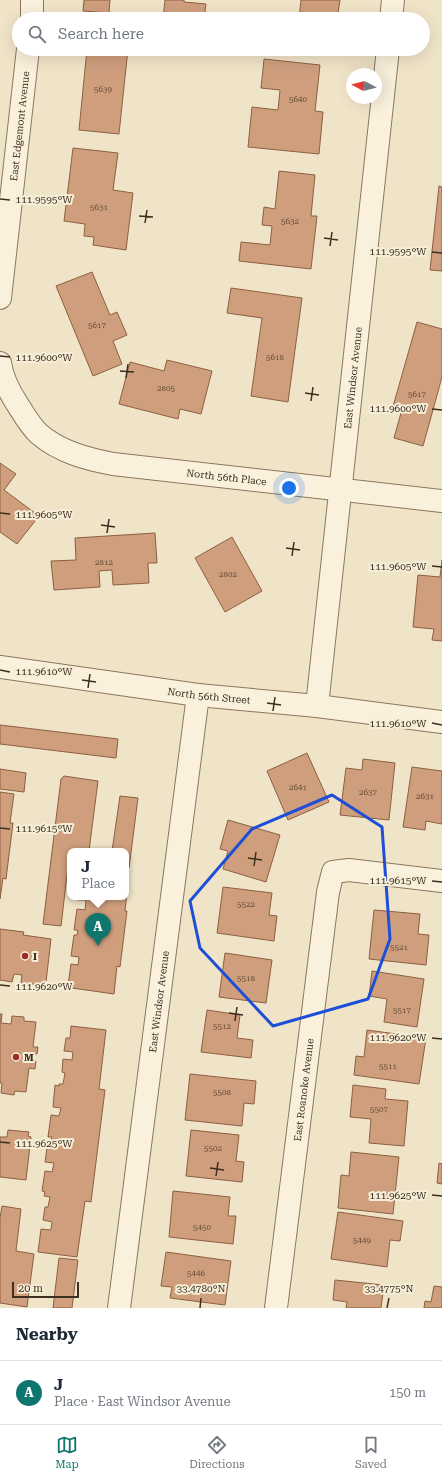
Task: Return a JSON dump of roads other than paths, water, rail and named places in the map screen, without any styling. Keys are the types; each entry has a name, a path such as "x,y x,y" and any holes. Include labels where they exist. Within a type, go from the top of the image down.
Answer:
{"street":[{"path":"32,0 32,12"},
{"path":"392,12 393,0"},
{"name":"East Edgemont Avenue","path":"0,298 27,56"},
{"name":"East Windsor Avenue","path":"317,706 387,56"},
{"name":"North 56th Place","path":"0,363 12,396 26,418 39,434 60,448 89,459 113,464 442,501"},
{"name":"North 56th Street","path":"0,667 198,695 317,706 442,722"},
{"name":"East Windsor Avenue","path":"119,1308 198,695"},
{"name":"East Roanoke Avenue","path":"276,1308 328,892 333,872 349,870 442,881"}],"place":[{"name":"J","path":"98,946"},
{"name":"I","path":"25,956"},
{"name":"M","path":"16,1057"}]}
